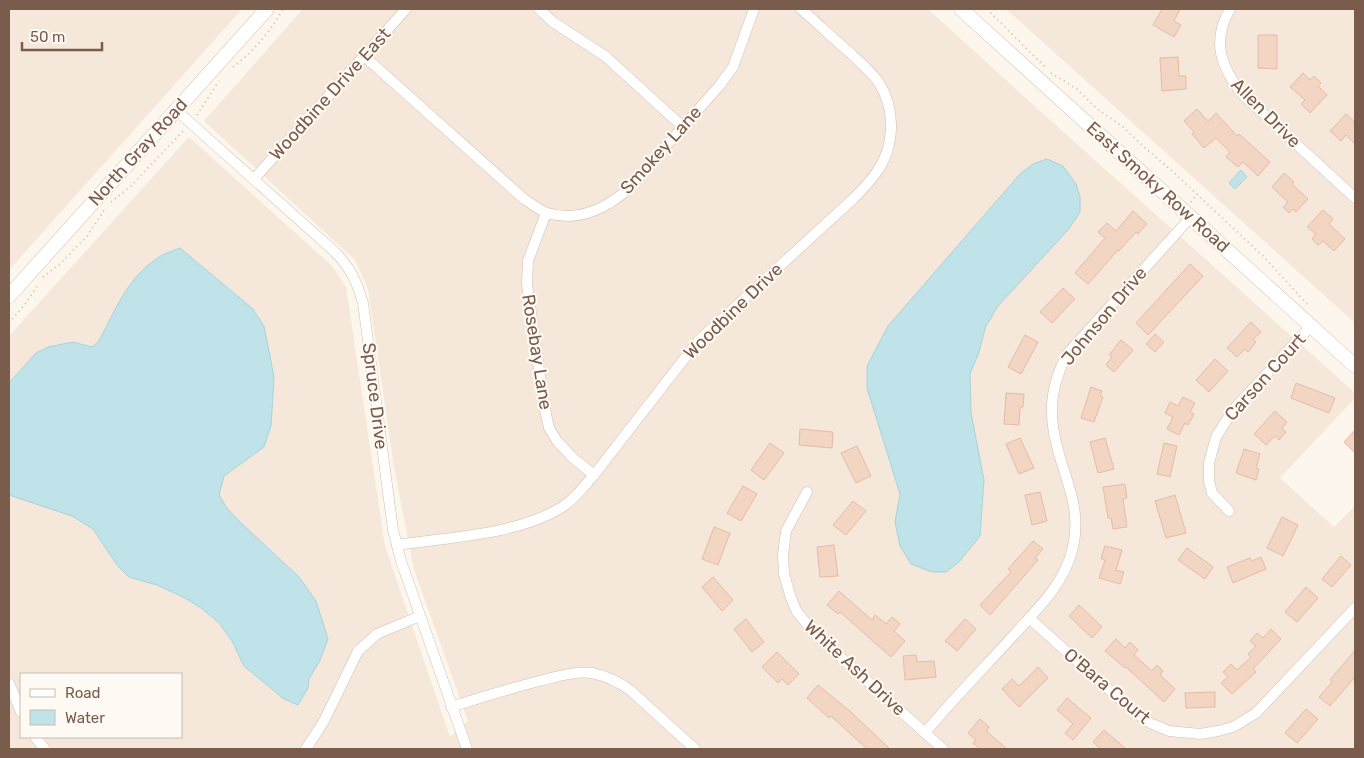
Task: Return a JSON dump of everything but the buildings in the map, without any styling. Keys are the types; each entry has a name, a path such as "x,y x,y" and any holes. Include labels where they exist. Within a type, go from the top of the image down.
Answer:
{"street":[{"name":"North Gray Road","path":"9,296 267,9"},
{"name":"Woodbine Drive East","path":"254,180 406,9"},
{"path":"539,9 553,22 605,56 683,127"},
{"name":"Smokey Lane","path":"364,56 524,198 546,213 569,216 582,215 611,204 627,190 720,85 733,67 754,9"},
{"name":"Woodbine Drive","path":"397,545 514,527 546,516 576,496 698,341 853,199 876,173 883,162 890,134 891,122 886,97 879,83 869,70 801,9"},
{"name":"Allen Drive","path":"1230,9 1223,20 1219,40 1223,62 1231,80 1244,96 1355,198"},
{"name":"East Smoky Row Road","path":"967,10 1355,366"},
{"name":"Spruce Drive","path":"176,110 335,252 344,261 355,279 363,302 390,515 400,561 467,749"},
{"name":"Johnson Drive","path":"925,733 1029,618 1060,580 1073,550 1076,528 1074,504 1053,426 1052,407 1059,368 1068,353 1189,212"},
{"name":"Rosebay Lane","path":"546,213 528,261 527,284 544,406 549,428 557,441 573,458 594,475"},
{"name":"Carson Court","path":"1229,511 1212,493 1209,481 1209,462 1216,437 1233,410 1311,326"},
{"name":"White Ash Drive","path":"808,492 786,531 783,555 784,574 797,612 817,636 943,749"},
{"name":"O'Bara Court","path":"1029,618 1132,710 1150,723 1168,730 1200,734 1218,732 1256,713 1355,608"},
{"path":"306,749 324,721 358,651 377,634 420,616"},
{"path":"451,707 513,687 579,672 592,673 619,682 630,690 695,749"},
{"path":"9,683 20,710"},
{"path":"36,738 44,749"}],"path":[{"path":"228,71 250,53 271,29 283,9"},
{"path":"988,9 1050,72 1077,89 1096,108 1123,127 1197,194 1263,256 1312,310"},
{"path":"196,116 220,80"},
{"path":"9,323 26,304 42,278 61,264 88,235 108,205 131,186 184,129"},
{"path":"1189,212 1197,194"}],"shaded area":[{"path":"9,9 242,9 9,270"},
{"path":"303,9 928,9 1355,393 1355,398 1280,478 1334,527 1355,506 1355,749 9,749 9,336 189,137 332,266 346,287 385,546 450,737 468,721 414,570 394,467 368,289 355,260 204,121"},
{"path":"1006,9 1355,9 1355,323"}],"water":[{"path":"1047,159 1063,166 1076,184 1080,197 1080,212 1068,230 998,306 986,326 978,355 970,373 971,413 984,480 980,536 959,562 946,572 932,572 911,564 900,546 895,522 900,494 867,388 867,366 888,326 1020,174 1033,164"},
{"path":"1241,170 1247,177 1235,189 1229,183"},
{"path":"180,248 253,309 264,326 274,377 271,426 264,447 224,476 219,495 227,508 241,523 299,577 316,601 328,639 320,660 309,679 308,688 298,705 284,699 244,666 232,641 219,623 204,610 185,598 157,585 129,577 117,565 93,529 72,516 9,495 9,383 36,353 48,347 73,342 92,347 99,341 123,295 139,274 159,257"}]}
